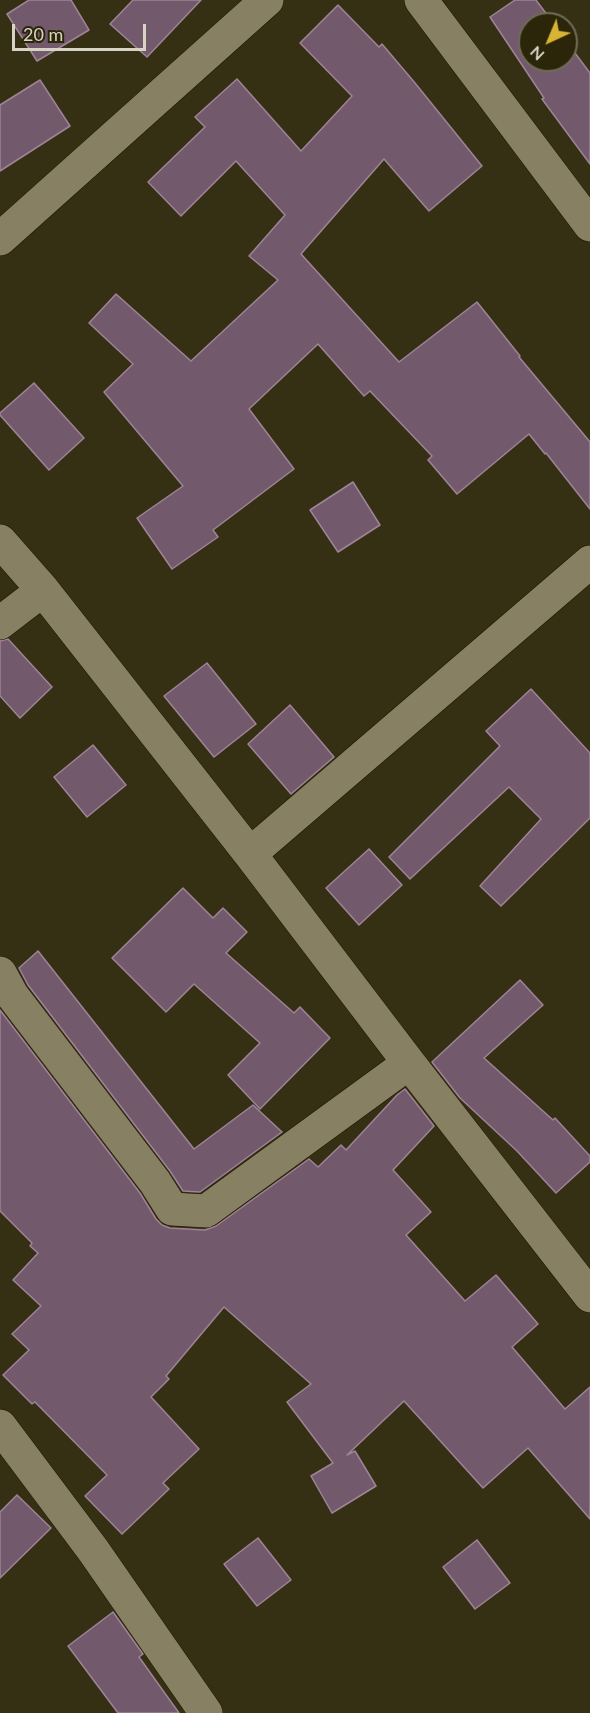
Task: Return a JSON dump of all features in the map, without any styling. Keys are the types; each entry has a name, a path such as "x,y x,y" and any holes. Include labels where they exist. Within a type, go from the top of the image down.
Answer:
{"street":[{"path":"0,239 267,0"},
{"path":"421,0 590,225"},
{"path":"0,541 43,590 250,854 590,1296"},
{"path":"250,854 590,562"},
{"path":"0,623 43,590"},
{"path":"0,973 12,994 155,1182 172,1209 206,1211 409,1063"},
{"path":"0,1426 93,1550 206,1713"}],"building":[{"path":"29,0 71,0 89,30 37,61 7,14"},
{"path":"133,0 201,0 147,57 110,24"},
{"path":"515,0 536,0 545,12 518,12 518,59 490,17"},
{"path":"338,5 379,47 382,44 482,166 429,211 384,159 301,254 399,362 477,302 519,357 590,442 590,509 529,434 457,494 428,460 432,456 370,391 364,396 318,344 249,409 294,469 213,530 218,537 172,569 137,518 183,486 104,392 133,364 89,323 116,294 191,361 278,280 249,256 285,215 236,161 181,216 148,182 205,127 195,117 237,79 301,151 352,96 300,43"},
{"path":"578,57 590,73 590,164 542,99 544,98 527,72 578,72"},
{"path":"40,80 70,126 0,171 0,105"},
{"path":"34,383 84,438 49,470 0,415"},
{"path":"353,482 380,525 338,552 310,510"},
{"path":"8,639 52,687 20,718 0,696 0,641"},
{"path":"207,663 256,724 214,757 164,696"},
{"path":"531,689 590,753 590,818 501,906 480,886 541,819 509,787 410,879 389,857 500,746 486,731"},
{"path":"290,705 334,757 291,794 248,744"},
{"path":"93,745 126,785 87,817 54,777"},
{"path":"369,849 402,885 359,925 326,888"},
{"path":"183,888 213,918 223,908 247,932 226,953 294,1013 300,1007 330,1038 260,1109 228,1075 260,1043 194,984 166,1012 112,958"},
{"path":"38,951 194,1149 253,1105 282,1132 200,1192 183,1191 28,985 19,968"},
{"path":"520,980 543,1005 484,1058 553,1120 555,1118 590,1156 590,1162 556,1193 517,1151 460,1098 432,1062"},
{"path":"0,1010 140,1193 156,1219 162,1225 170,1228 205,1230 216,1226 309,1159 318,1167 341,1145 346,1150 405,1089 434,1126 393,1170 431,1212 406,1235 465,1301 496,1275 538,1324 512,1347 565,1409 590,1387 590,1519 528,1448 483,1488 404,1401 347,1455 355,1451 376,1486 332,1513 311,1476 333,1463 287,1402 311,1384 224,1307 166,1376 169,1379 151,1397 199,1449 163,1483 169,1489 122,1534 85,1496 107,1475 35,1402 32,1404 3,1375 29,1350 12,1334 41,1306 13,1280 38,1253 30,1246 32,1243 0,1211"},
{"path":"17,1495 51,1528 0,1578 0,1512"},
{"path":"258,1538 291,1580 257,1606 224,1564"},
{"path":"477,1540 510,1583 475,1609 443,1567"},
{"path":"113,1612 143,1654 139,1657 179,1713 118,1713 68,1646"}]}
